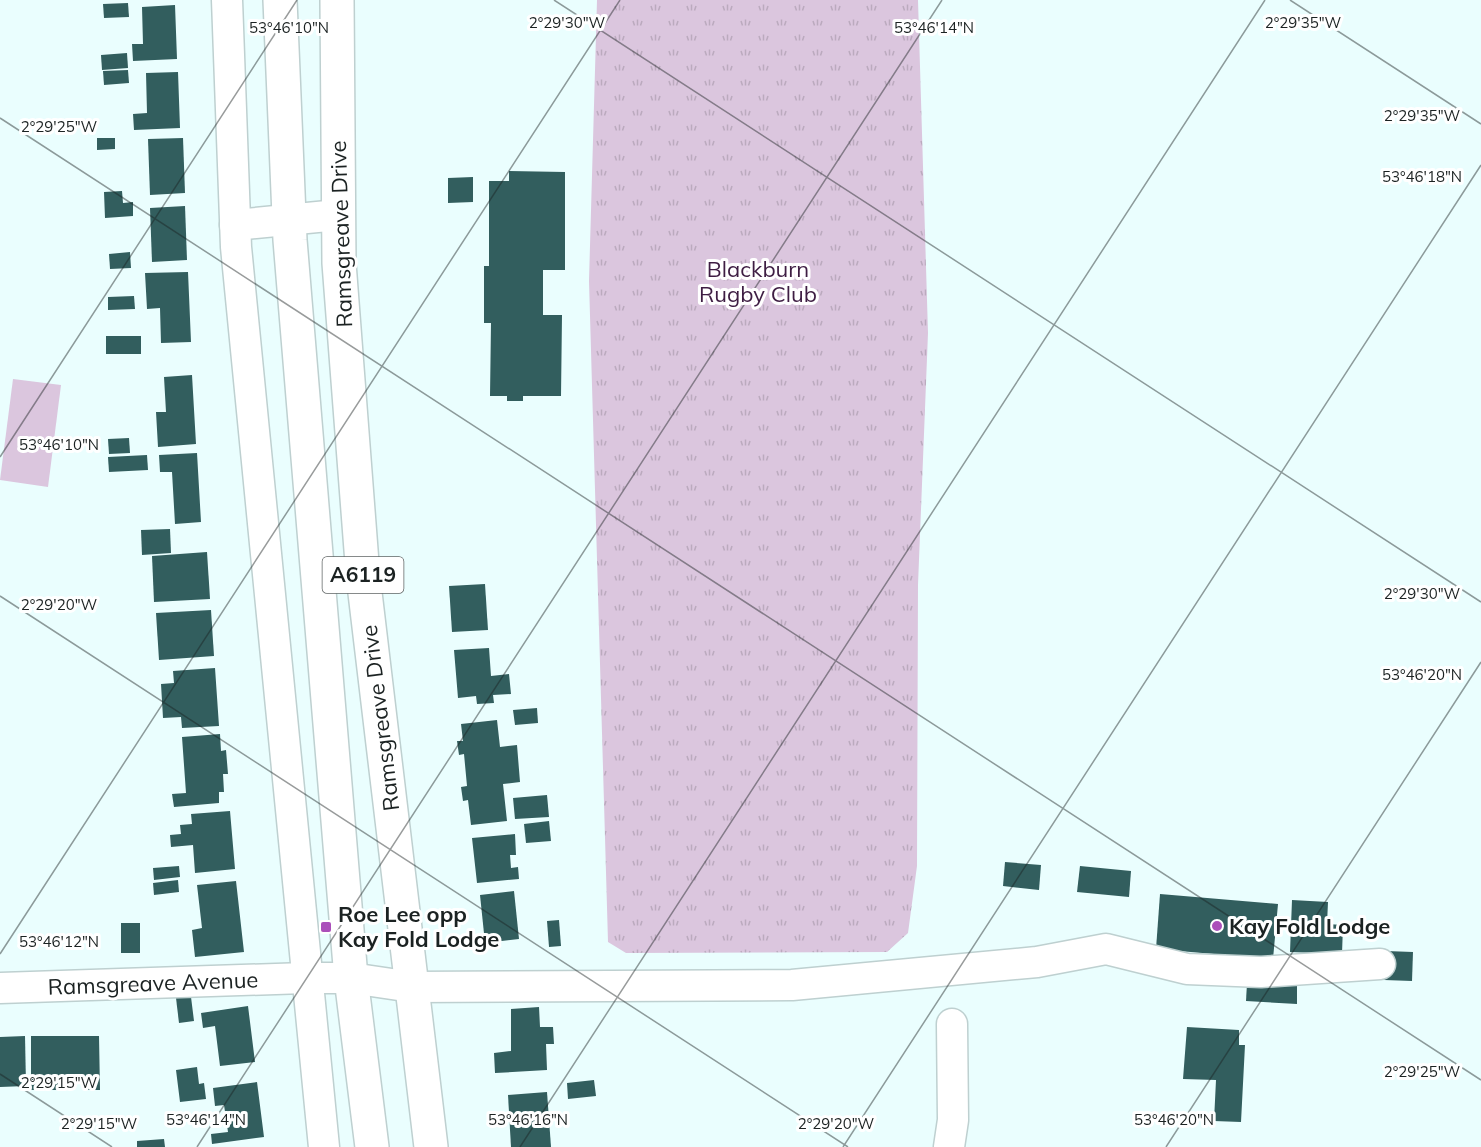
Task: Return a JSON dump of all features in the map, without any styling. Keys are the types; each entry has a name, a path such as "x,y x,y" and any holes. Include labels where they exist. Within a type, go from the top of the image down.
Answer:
{"highway":[{"name":"Ramsgreave Drive","path":"280,0 290,220 351,978 372,1147"},
{"name":"Ramsgreave Drive","path":"337,0 339,263 363,576 431,1147"}],"street":[{"path":"227,0 235,225 305,978 324,1147"},
{"path":"235,225 338,215"},
{"name":"Ramsgreave Avenue","path":"0,988 305,978 351,978 412,987 792,985 1025,963 1106,949 1187,969 1261,972 1380,964"},
{"path":"949,1147 953,1120 951,1024"}],"green space":[{"name":"Blackburn Rugby Club","path":"597,0 918,0 928,333 918,585 917,866 908,933 887,952 626,953 608,942 589,281"},
{"path":"13,379 61,385 48,487 0,480"}],"building":[{"path":"128,3 129,17 104,18 103,4"},
{"path":"175,5 177,59 133,61 132,44 143,44 142,7"},
{"path":"127,53 128,68 102,70 101,55"},
{"path":"128,70 129,83 104,85 103,71"},
{"path":"178,72 180,128 134,130 133,114 147,113 146,73"},
{"path":"97,138 115,138 115,149 97,150"},
{"path":"183,138 185,193 150,195 148,139"},
{"path":"509,171 565,172 565,270 543,270 543,315 562,315 561,396 523,396 523,401 507,401 507,396 490,396 491,323 484,323 484,266 489,266 489,181 509,181"},
{"path":"473,177 473,202 448,203 448,178"},
{"path":"122,191 123,203 133,202 133,216 105,218 104,192"},
{"path":"185,206 187,260 152,262 150,208"},
{"path":"130,252 131,268 110,269 109,254"},
{"path":"188,272 191,342 161,343 160,308 147,309 145,273"},
{"path":"134,296 135,309 108,310 108,297"},
{"path":"106,336 141,336 141,354 106,354"},
{"path":"192,375 196,444 158,447 156,412 166,412 164,377"},
{"path":"129,438 130,453 109,454 108,439"},
{"path":"197,453 201,522 175,524 172,472 160,472 159,455"},
{"path":"147,455 148,470 109,472 108,457"},
{"path":"170,529 171,553 142,555 141,530"},
{"path":"207,552 210,599 154,602 152,556"},
{"path":"485,584 488,630 452,632 449,586"},
{"path":"211,610 214,656 159,660 156,613"},
{"path":"489,648 491,676 509,674 511,694 493,695 494,703 477,704 476,696 458,698 454,650"},
{"path":"215,668 219,726 182,728 181,717 163,718 161,684 174,683 173,671"},
{"path":"537,708 538,723 515,725 513,710"},
{"path":"497,720 500,747 517,745 520,782 503,784 507,821 471,825 468,800 463,801 461,787 467,786 464,754 459,755 457,741 463,741 461,724"},
{"path":"220,734 221,751 226,750 228,774 223,774 224,792 219,792 219,803 174,807 172,794 186,793 182,737"},
{"path":"547,795 549,817 515,819 513,798"},
{"path":"230,811 235,869 195,873 193,845 171,847 170,835 181,834 180,825 192,824 191,814"},
{"path":"549,821 551,841 526,843 524,824"},
{"path":"515,834 516,855 510,855 511,868 518,867 519,879 477,883 472,838"},
{"path":"1005,862 1041,865 1039,890 1003,886"},
{"path":"179,866 180,877 154,880 153,868"},
{"path":"1080,866 1131,871 1129,897 1077,892"},
{"path":"178,880 179,892 154,895 153,883"},
{"path":"236,881 244,952 195,957 192,930 202,928 197,885"},
{"path":"514,891 519,939 485,943 480,895"},
{"name":"Kay Fold Lodge","path":"1160,894 1278,904 1273,959 1156,949"},
{"path":"1292,900 1328,902 1327,924 1343,925 1342,954 1290,952"},
{"path":"559,920 561,946 549,947 547,921"},
{"path":"121,923 140,923 140,953 121,953"},
{"path":"1386,951 1413,952 1412,981 1384,980"},
{"path":"1247,983 1297,985 1297,1004 1246,1001"},
{"path":"191,997 194,1021 179,1023 176,998"},
{"path":"248,1006 255,1062 220,1066 215,1026 203,1028 201,1013"},
{"path":"539,1007 540,1027 553,1027 554,1044 546,1044 547,1070 495,1073 494,1053 511,1051 511,1009"},
{"path":"1187,1027 1239,1030 1239,1045 1245,1045 1241,1122 1214,1121 1216,1080 1183,1079"},
{"path":"25,1036 26,1086 0,1087 0,1037"},
{"path":"31,1036 99,1036 100,1090 85,1090 85,1077 58,1078 58,1090 31,1090"},
{"path":"197,1067 199,1084 204,1083 206,1099 180,1102 176,1070"},
{"path":"594,1080 596,1096 568,1099 567,1083"},
{"path":"257,1082 264,1137 212,1144 211,1134 228,1132 224,1105 215,1106 213,1088"},
{"path":"547,1092 551,1147 511,1147 508,1095"},
{"path":"164,1139 165,1147 137,1147 137,1141"}],"place":[{"name":"Kay Fold Lodge","path":"1217,926"},
{"name":"Roe Lee opp Kay Fold Lodge","path":"326,927"}]}
